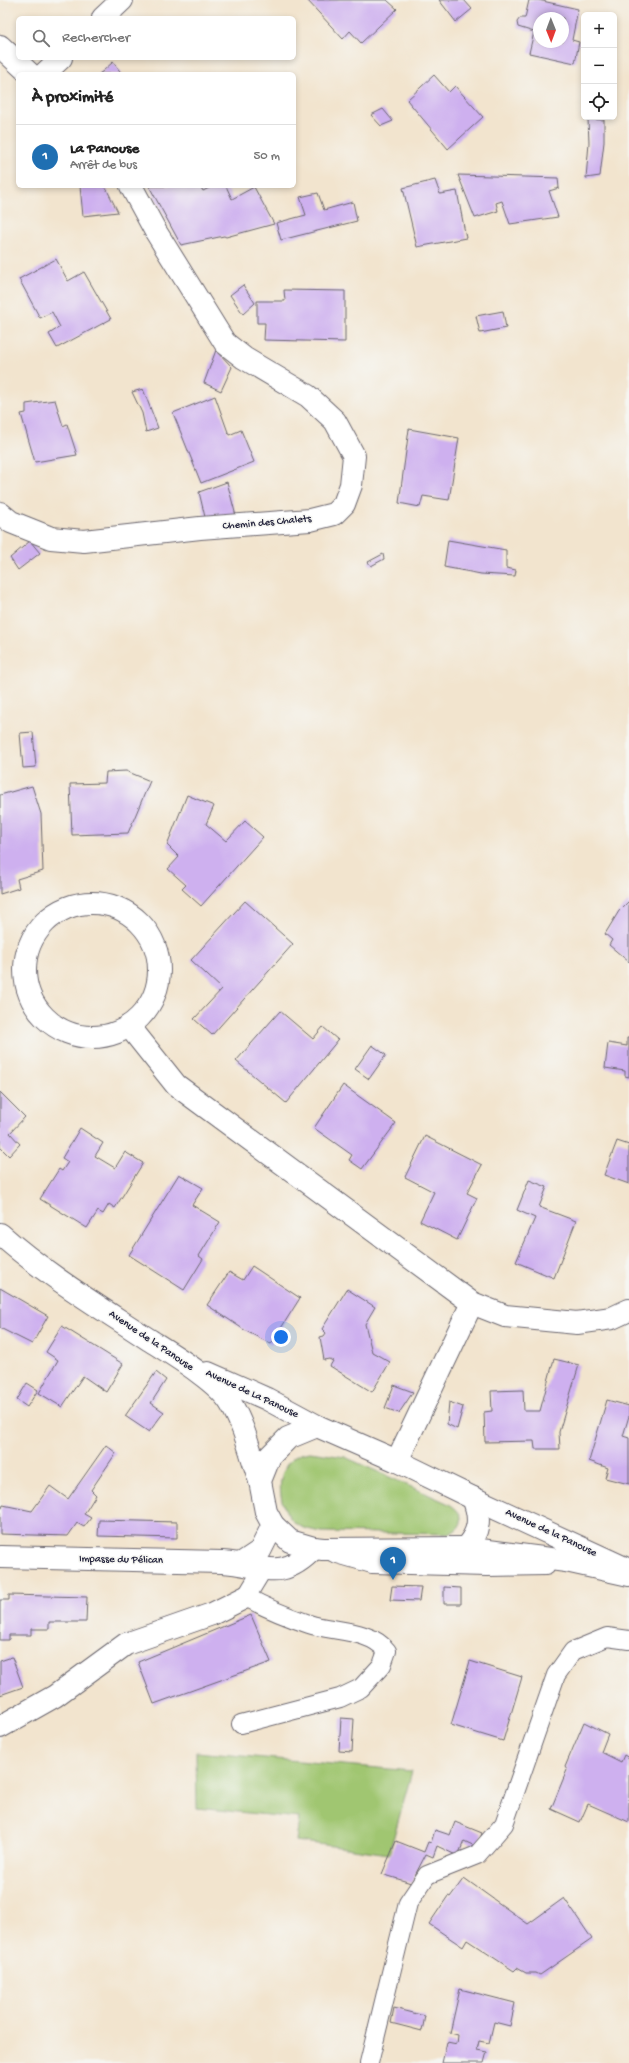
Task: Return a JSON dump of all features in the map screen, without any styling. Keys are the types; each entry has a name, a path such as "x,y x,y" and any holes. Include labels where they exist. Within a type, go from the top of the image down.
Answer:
{"street":[{"path":"105,16 122,0"},
{"path":"0,46 28,72"},
{"path":"46,72 59,60"},
{"name":"Chemin des Chalets","path":"0,513 11,522 51,538 84,541 200,528 310,520 334,514 344,504 351,485 354,456 335,421 308,396 244,358 225,343 156,232 132,188"},
{"path":"99,902 122,909 141,923 154,942 160,965 157,989 147,1010 130,1026 108,1036 84,1038 62,1031 42,1017 29,998 24,974 26,951 36,930 54,914 75,904 99,902"},
{"path":"130,1026 176,1085 472,1304 505,1316 577,1323 612,1318 629,1310"},
{"name":"Avenue de la Panouse","path":"0,1234 20,1252 80,1294 187,1364 221,1392 231,1403 242,1428 260,1481 264,1507 273,1525 290,1541 319,1549 465,1548 584,1565 629,1575"},
{"path":"397,1461 472,1304"},
{"name":"Avenue de La Panouse","path":"187,1364 267,1399 317,1426"},
{"name":"Avenue de la Panouse","path":"260,1481 270,1456 288,1438 317,1426 397,1461 629,1570"},
{"path":"465,1548 473,1539 479,1521 478,1510 473,1498"},
{"path":"252,1566 273,1525"},
{"name":"Impasse du Pélican","path":"0,1557 252,1566 286,1570 319,1549"},
{"path":"0,1727 55,1696 126,1644 212,1614 246,1597"}],"lane":[{"path":"319,1549 372,1564 487,1567 584,1565"},
{"path":"241,1724 340,1698 361,1688 382,1665 387,1651 382,1644 365,1637 309,1624 246,1597 252,1566"},
{"path":"369,2063 408,1903 427,1875 477,1855 504,1824 556,1675 573,1651 607,1637 629,1640"}],"green space":[{"path":"310,1452 345,1457 447,1503 460,1514 461,1522 455,1530 449,1534 322,1532 301,1527 289,1516 284,1507 281,1498 281,1478 284,1469 290,1461 299,1454"},
{"path":"196,1752 412,1771 389,1854 296,1841 299,1818 197,1808"}],"building":[{"path":"307,0 387,0 397,9 361,43 350,31 343,39"},
{"path":"439,0 464,0 472,9 456,22"},
{"path":"529,0 538,0 578,9 572,40 579,42 575,63 529,53 533,36 533,48 569,48 569,12 533,12 533,32 518,27 517,22 520,18 525,18"},
{"path":"113,62 120,72 102,72"},
{"path":"434,75 449,92 455,86 483,117 448,149 407,100"},
{"path":"383,109 393,121 381,126 371,115"},
{"path":"588,120 604,120 604,142 600,176 586,178 589,143"},
{"path":"458,175 558,178 559,188 549,191 558,217 510,224 502,201 496,203 498,211 475,218"},
{"path":"435,180 440,194 457,191 466,238 417,247 403,188"},
{"path":"80,188 106,188 118,212 83,216"},
{"path":"150,188 201,188 203,191 209,188 227,188 232,199 255,188 274,224 226,237 224,236 181,245"},
{"path":"318,193 324,210 353,202 357,221 281,240 276,223 306,215 300,197"},
{"path":"56,259 68,281 84,272 111,319 57,348 49,334 60,327 52,312 40,318 19,279"},
{"path":"243,285 255,303 243,314 230,295"},
{"path":"284,290 345,291 345,342 264,340 265,323 257,323 257,301 285,301"},
{"path":"503,311 506,328 480,333 476,316"},
{"path":"216,350 232,367 221,391 204,383"},
{"path":"143,389 158,428 146,432 142,413 132,392"},
{"path":"215,396 229,435 241,430 254,462 201,483 173,413"},
{"path":"55,400 63,426 67,424 77,455 35,462 21,414 26,413 26,404"},
{"path":"409,429 459,438 449,500 423,496 420,507 399,503"},
{"path":"227,482 236,516 205,517 199,492"},
{"path":"448,540 506,550 506,568 516,570 515,576 481,574 444,567"},
{"path":"30,541 40,553 18,570 10,558"},
{"path":"383,554 384,559 371,566 368,562"},
{"path":"33,732 36,767 23,768 20,733"},
{"path":"126,771 150,781 128,833 72,835 70,784 105,783 106,772"},
{"path":"32,786 41,814 43,871 17,879 19,888 0,894 0,795"},
{"path":"187,795 214,806 206,824 226,841 245,821 263,837 201,906 182,889 186,885 168,869 179,857 167,845"},
{"path":"245,901 293,944 212,1035 194,1019 222,989 191,960"},
{"path":"629,901 629,962 609,945 612,940 605,934 619,911"},
{"path":"280,1011 313,1039 323,1027 338,1040 286,1103 236,1061"},
{"path":"627,1038 629,1038 629,1077 625,1076 625,1071 605,1068 608,1043 627,1046"},
{"path":"372,1045 386,1055 369,1079 355,1069"},
{"path":"343,1085 396,1123 362,1169 349,1160 352,1155 314,1128"},
{"path":"0,1092 25,1117 10,1133 20,1144 9,1156 0,1147"},
{"path":"80,1128 103,1143 95,1156 115,1168 125,1152 143,1163 115,1208 109,1204 103,1214 98,1211 87,1228 40,1199 59,1169 62,1171 68,1162 62,1158"},
{"path":"425,1136 482,1165 467,1193 477,1198 457,1240 420,1221 434,1192 405,1177"},
{"path":"617,1141 629,1145 629,1184 604,1175"},
{"path":"179,1174 203,1188 192,1205 220,1222 199,1256 203,1259 184,1290 129,1255"},
{"path":"529,1180 547,1187 539,1207 576,1221 554,1278 516,1262 535,1218 517,1210"},
{"path":"252,1266 300,1298 271,1344 246,1331 207,1305 229,1272 243,1280"},
{"path":"0,1288 48,1316 32,1344 0,1328"},
{"path":"347,1289 375,1307 365,1324 372,1352 390,1362 372,1392 330,1366 333,1361 329,1359 324,1360 320,1337 324,1336 326,1333 322,1329"},
{"path":"62,1326 123,1364 106,1392 83,1376 62,1407 39,1393 58,1360 46,1352"},
{"path":"554,1359 579,1365 559,1432 560,1449 535,1449 534,1441 485,1442 484,1412 492,1411 491,1391 523,1390 524,1411 540,1411"},
{"path":"156,1372 166,1380 151,1403 164,1412 149,1432 125,1416"},
{"path":"27,1383 38,1390 27,1407 17,1400"},
{"path":"394,1385 413,1392 399,1413 385,1408"},
{"path":"607,1400 629,1406 629,1416 623,1436 629,1438 629,1484 605,1478 608,1468 589,1461"},
{"path":"449,1402 463,1407 457,1429 447,1424"},
{"path":"106,1445 116,1453 91,1490 96,1495 84,1514 91,1518 84,1527 77,1523 68,1536 0,1534 0,1508 2,1508 3,1505 32,1511 50,1486 68,1499"},
{"path":"99,1520 177,1522 177,1538 98,1536"},
{"path":"392,1586 421,1587 419,1601 390,1600"},
{"path":"444,1587 461,1588 461,1604 444,1604"},
{"path":"9,1595 87,1597 86,1622 49,1622 49,1629 31,1629 31,1635 9,1635 9,1640 0,1640 0,1600 9,1600"},
{"path":"251,1615 271,1662 154,1704 138,1662"},
{"path":"12,1657 23,1687 0,1695 0,1661"},
{"path":"470,1661 522,1677 503,1741 451,1725"},
{"path":"341,1718 354,1719 352,1752 339,1751"},
{"path":"584,1722 608,1734 601,1752 621,1762 624,1755 629,1758 629,1822 588,1804 580,1822 551,1809 567,1770 565,1767"},
{"path":"455,1822 482,1833 477,1847 464,1841 458,1856 437,1846 433,1857 426,1854 411,1883 382,1874 396,1841 424,1852 428,1842 431,1843 435,1830 450,1835"},
{"path":"464,1878 528,1924 564,1898 592,1939 540,1975 536,1973 526,1973 517,1968 514,1971 467,1940 463,1947 429,1924 448,1896 450,1897"},
{"path":"460,1989 515,2003 510,2026 494,2022 489,2043 479,2041 477,2050 487,2052 484,2063 442,2063 447,2042 457,2044 458,2035 450,2033"},
{"path":"394,2008 425,2016 422,2031 391,2023"}],"place":[{"name":"La Panouse","path":"393,1580"}]}
